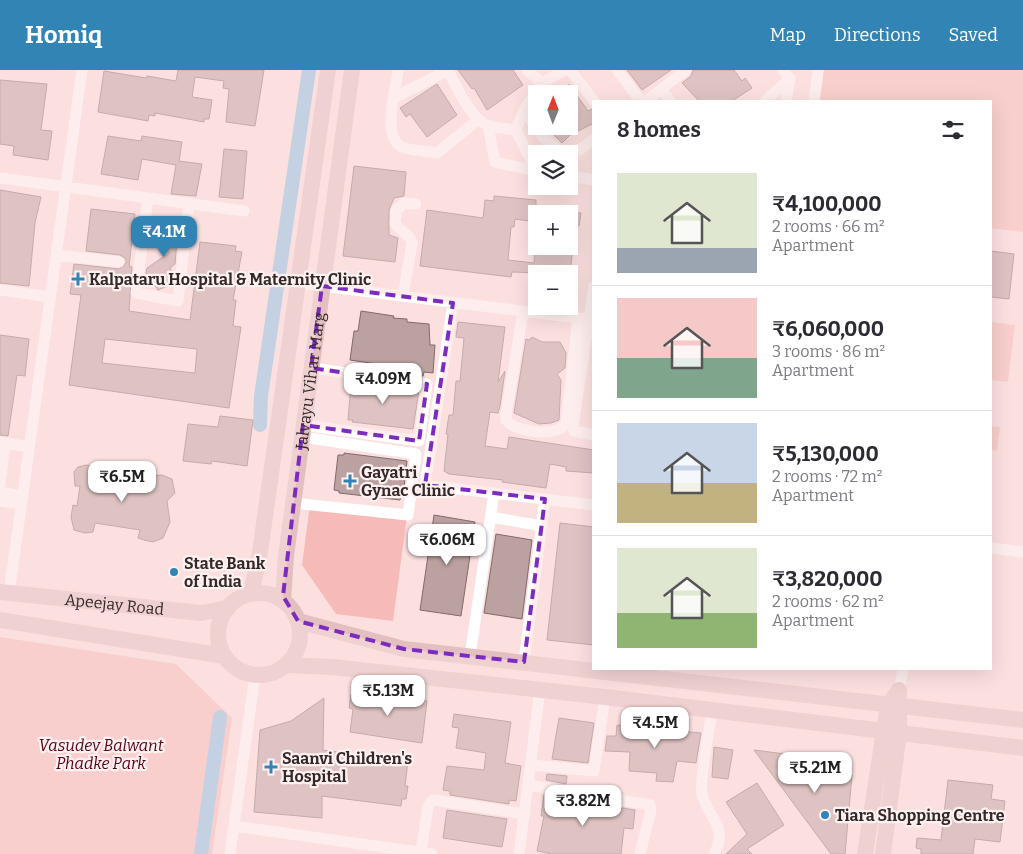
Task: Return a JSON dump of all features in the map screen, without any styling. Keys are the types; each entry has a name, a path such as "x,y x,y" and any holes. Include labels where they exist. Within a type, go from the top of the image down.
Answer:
{"main road":[{"name":"Jalvayu Vihar Marg","path":"251,594 260,552 328,70"},
{"name":"Jalvayu Vihar Marg","path":"284,601 286,556 352,70"},
{"name":"Apeejay Road","path":"4,592 201,612 228,608"},
{"path":"287,665 299,644 300,633 298,621 284,601 262,594 251,594 238,599 228,608 221,619 218,632 219,644 224,656 238,669 255,675 266,675 287,665 333,667 540,689 1023,748"},
{"name":"Apeejay Road","path":"0,620 224,656"},
{"path":"298,621 404,648 592,669"},
{"path":"607,670 672,674 895,700 1023,720"},
{"path":"883,854 891,732 895,700"},
{"path":"865,854 891,732"}],"street":[{"path":"4,592 22,500 82,70"},
{"path":"398,70 390,126 392,138 402,147 437,153 478,120"},
{"path":"395,97 449,70 459,91 478,120 488,126 516,130"},
{"path":"527,70 542,83"},
{"path":"528,155 516,130 524,110 542,83 564,70"},
{"path":"570,70 593,100"},
{"path":"617,70 640,100"},
{"path":"647,100 686,70"},
{"path":"814,100 818,70"},
{"path":"766,100 788,73"},
{"path":"786,100 788,73"},
{"path":"662,90 669,100"},
{"path":"524,110 543,137 562,153 581,149 592,141"},
{"path":"488,126 495,162 528,169"},
{"path":"578,177 592,180"},
{"path":"0,178 244,211"},
{"path":"148,198 136,294 178,301 189,204"},
{"path":"403,296 412,243 410,238 395,224 396,211 404,203 416,204"},
{"path":"56,255 119,262"},
{"path":"298,283 587,319"},
{"path":"0,290 50,297"},
{"path":"523,312 506,420 517,429 555,432 566,424 592,296"},
{"path":"453,303 425,485 592,505"},
{"path":"587,319 590,337 574,431 592,435"},
{"path":"303,431 419,441 426,393 427,384 311,368"},
{"path":"293,502 408,515 416,454 303,431"},
{"path":"0,483 2,442 29,447"},
{"path":"0,492 22,500"},
{"path":"470,656 494,493"},
{"path":"0,501 22,500"},
{"path":"524,662 545,500"},
{"path":"491,517 542,526"},
{"path":"992,548 1023,552"},
{"path":"895,700 903,670"},
{"path":"230,854 255,675"},
{"path":"519,854 540,689"},
{"path":"531,765 594,770 605,697"},
{"path":"712,710 702,795 720,831 719,845 714,854"},
{"path":"528,785 650,805 651,810 640,854"},
{"path":"234,826 374,850 426,853 428,806 433,800 524,814"}],"highlighted area":[{"path":"322,286 453,303 425,485 545,499 524,662 404,649 298,621 283,596 303,425 419,441 427,384 311,368"}],"green space":[{"path":"824,70 1023,70 1023,232 992,228 992,100 820,100"},
{"path":"992,322 1015,325 1008,382 992,380"},
{"path":"992,426 1000,427 997,451 992,450"},
{"path":"310,504 407,516 393,621 336,614 302,565"},
{"name":"Vasudev Balwant Phadke Park","path":"0,637 176,664 232,718 212,854 0,854"}],"building":[{"path":"178,70 264,70 255,126 226,122 229,89 223,88 224,81 195,77 192,97 212,100 209,119 204,119 204,122 155,113 155,116 149,115 148,121 98,112 104,71 176,81"},
{"path":"458,70 513,70 523,85 487,110 474,88 472,89"},
{"path":"627,70 671,70 642,90"},
{"path":"693,70 734,70 742,81 745,78 752,88 734,100 698,100 682,83 691,76"},
{"path":"0,80 47,84 41,130 52,131 48,160 13,155 14,146 0,144"},
{"path":"437,84 457,115 427,137 410,114 406,117 400,108"},
{"path":"578,97 588,111 592,109 592,124 578,131"},
{"path":"554,135 570,135 562,143"},
{"path":"108,136 141,141 142,136 182,142 179,161 202,164 196,196 171,194 176,165 142,159 138,180 101,174"},
{"path":"224,149 247,151 243,199 219,197"},
{"path":"354,166 406,172 404,196 394,198 389,210 389,235 398,238 395,262 343,256"},
{"path":"0,190 41,197 35,223 29,286 0,283"},
{"path":"494,196 536,200 536,205 528,205 528,221 515,219 514,227 511,227 508,260 534,263 534,255 572,255 571,265 528,265 528,273 512,272 511,277 420,266 427,210 483,218 485,200 494,201"},
{"path":"91,209 135,214 129,266 132,267 129,311 190,320 200,242 236,246 235,251 242,252 233,300 236,300 233,326 241,327 229,408 69,385 81,295 70,294 74,264 119,269 126,263 126,259 120,255 86,251","holes":["105,339 197,349 195,373 102,363"]},
{"path":"578,213 581,213 578,226"},
{"path":"179,223 178,234 175,237 177,239 175,264 170,268 173,275 169,280 172,284 158,290 146,273 147,268 169,253 150,244 157,236"},
{"path":"992,251 1014,254 1009,299 992,297"},
{"path":"361,311 407,319 407,322 429,324 430,345 435,345 433,373 424,372 423,376 390,371 391,366 350,360 354,331 358,331"},
{"path":"458,322 505,327 498,382 505,371 500,406 498,413 490,412 485,446 507,449 509,437 592,450 592,473 566,471 566,467 550,464 546,488 502,482 503,480 449,474 444,471 448,434 446,434 449,415 453,415 456,381 460,381 464,338 456,337"},
{"path":"0,335 29,339 25,376 17,375 8,436 0,435"},
{"path":"532,337 542,342 560,342 566,353 565,368 557,374 561,380 559,420 551,423 539,424 514,413 526,339 529,340"},
{"path":"358,382 419,390 413,429 348,420 351,384 358,385"},
{"path":"220,416 253,420 247,466 212,461 211,464 183,461 188,424 218,427"},
{"path":"344,453 407,461 403,497 401,496 400,500 339,493 339,491 334,490 338,455 344,455"},
{"path":"86,465 103,467 101,476 152,483 153,476 162,475 172,479 175,493 167,501 170,522 163,538 153,542 138,538 140,530 95,523 93,532 85,533 74,530 71,517 73,505 77,506 80,486 75,486 74,472 78,467"},
{"path":"434,515 475,522 461,616 420,610"},
{"path":"560,523 592,527 592,645 547,640"},
{"path":"496,534 532,540 522,619 484,613"},
{"path":"361,691 400,700 400,697 427,701 422,743 350,732 353,709 349,708 351,694 360,696"},
{"path":"324,698 323,750 354,754 353,761 389,765 390,759 408,761 405,786 408,786 406,799 402,799 401,806 322,796 322,818 254,812 260,730 291,721"},
{"path":"454,714 511,722 505,763 521,766 516,801 509,800 509,804 450,795 450,791 443,790 447,766 484,770 486,753 456,748 459,728 452,727"},
{"path":"559,718 594,723 588,763 552,759"},
{"path":"617,725 701,733 696,763 677,761 673,782 656,781 657,773 629,771 630,752 605,751 607,736 616,736"},
{"path":"714,747 733,750 728,779 712,777"},
{"name":"Tiara Shopping Centre","path":"754,750 816,758 852,775 845,854 831,854"},
{"path":"547,774 567,776 566,784 546,780"},
{"path":"948,780 993,785 991,799 1005,801 1000,842 975,839 973,854 921,854 921,849 916,848 917,838 941,840"},
{"path":"757,783 784,825 747,849 752,854 726,854 747,834 726,802"},
{"path":"544,795 635,810 633,829 624,828 621,854 552,854 537,851 544,816 541,816"},
{"path":"447,810 507,819 502,847 443,838"}],"waterway":[{"path":"260,425 261,396 309,70"},
{"path":"201,854 220,717"}],"place":[{"name":"Kalpataru Hospital & Maternity Clinic","path":"78,279"},
{"name":"Gayatri Gynac Clinic","path":"350,481"},
{"name":"State Bank of India","path":"174,572"},
{"name":"Saanvi Children's Hospital","path":"271,767"},
{"name":"Tiara Shopping Centre","path":"825,815"}]}
